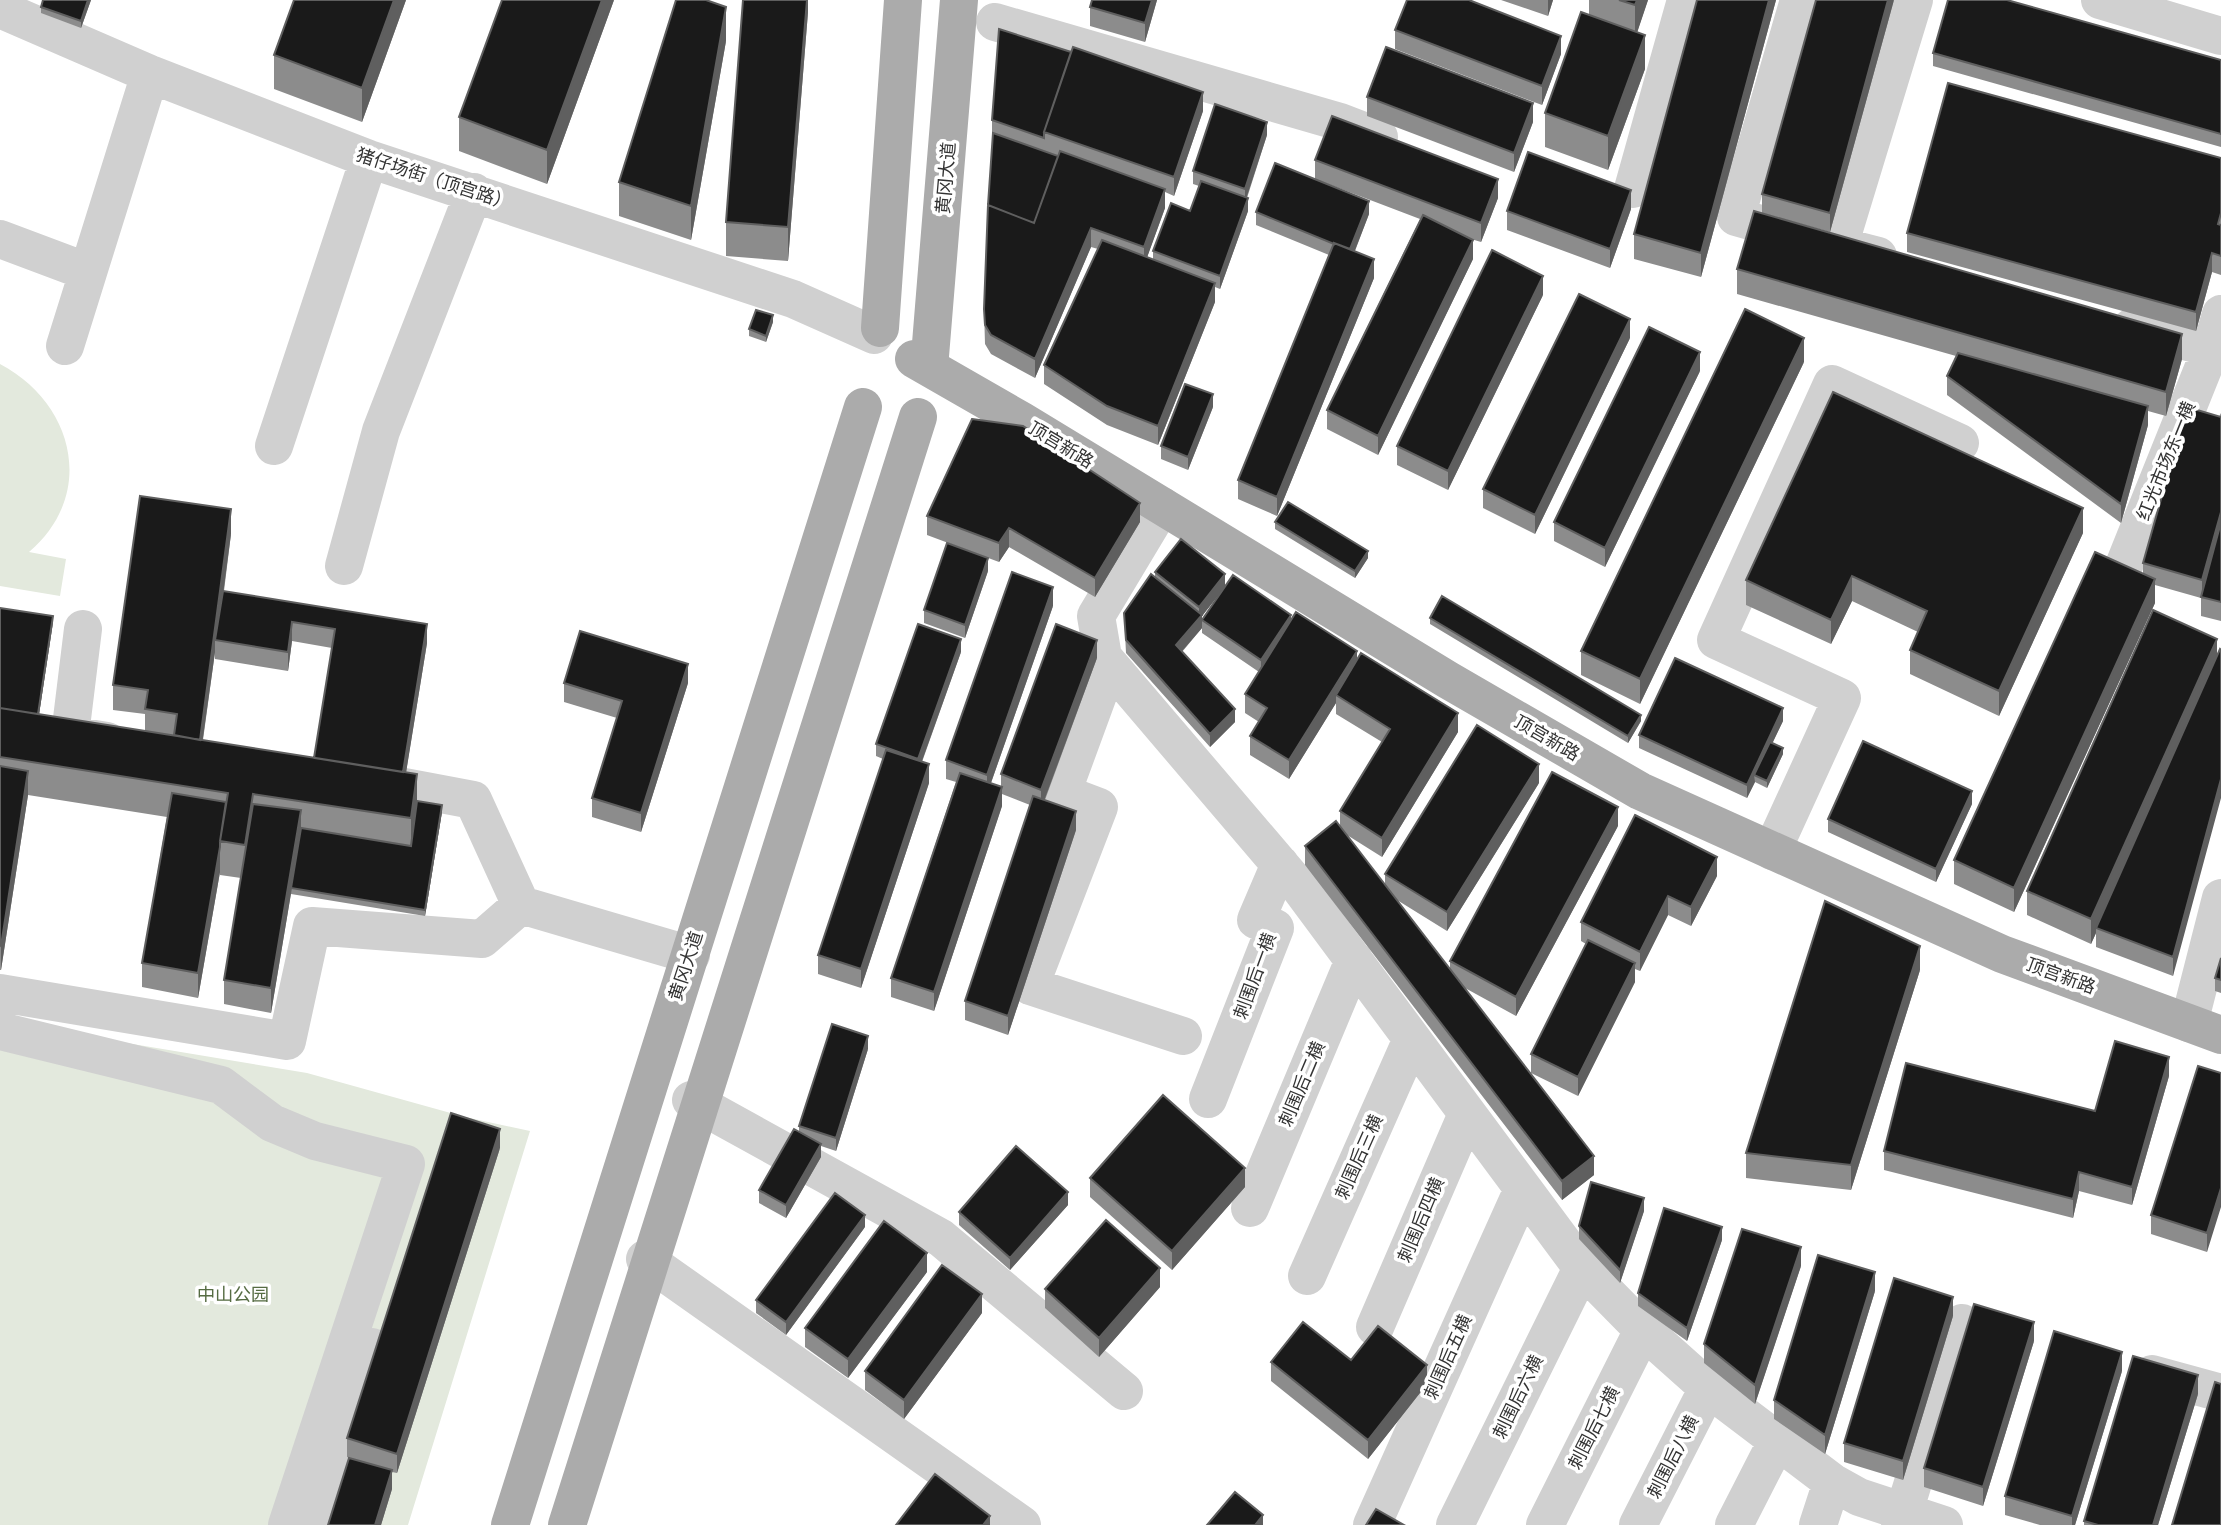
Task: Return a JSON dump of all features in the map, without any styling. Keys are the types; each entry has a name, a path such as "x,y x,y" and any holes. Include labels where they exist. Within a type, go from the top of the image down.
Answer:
{"main road":[{"path":"877,332 903,0"},
{"name":"黄冈大道","path":"922,358 960,0"},
{"name":"顶宫新路","path":"922,358 1448,680 1640,791 2002,954 2205,1029"},
{"name":"黄冈大道","path":"510,1525 863,407"},
{"path":"567,1525 918,417"}],"street":[{"path":"1633,189 1686,0"},
{"path":"1799,0 1736,217 1905,264"},
{"path":"1839,246 1913,0"},
{"path":"2100,0 2221,36"},
{"name":"猪仔场街（顶宫路）","path":"4,14 369,159 474,191 793,299 877,332"},
{"path":"995,22 1340,122 1416,151"},
{"path":"65,346 150,74"},
{"path":"274,446 369,159"},
{"path":"344,566 381,431 474,191"},
{"path":"0,239 88,272"},
{"path":"2105,319 2218,338"},
{"name":"红光市场东一横","path":"2120,573 2218,338"},
{"path":"1772,851 1842,698 1716,639 1832,384 1960,443"},
{"path":"1161,506 1096,616 1103,657 1280,864 1582,1268 1643,1330 1708,1388 1832,1482 1902,1519 1944,1525"},
{"path":"83,629 70,735 135,746"},
{"path":"1109,664 1062,793 1099,807 1030,986 1183,1036"},
{"path":"404,787 473,800 521,905 691,955"},
{"name":"刺围后一横","path":"1208,1099 1275,928 1256,920 1280,864"},
{"path":"2205,1029 2221,898"},
{"path":"0,993 287,1041 312,926 482,939 521,905"},
{"name":"刺围后二横","path":"1250,1208 1354,960"},
{"path":"0,1031 221,1084 272,1123 315,1141 406,1164 287,1525"},
{"name":"刺围后三横","path":"1307,1276 1412,1039"},
{"path":"691,1100 941,1238 1124,1391"},
{"name":"刺围后四横","path":"1376,1327 1467,1114"},
{"name":"刺围后五横","path":"1379,1523 1523,1189"},
{"path":"323,1525 372,1345 378,1251"},
{"path":"645,1259 1022,1525"},
{"name":"刺围后六横","path":"1455,1525 1582,1268"},
{"path":"1902,1519 1962,1323"},
{"name":"刺围后七横","path":"1545,1525 1643,1330"},
{"path":"2152,1374 2221,1393"},
{"name":"刺围后八横","path":"1638,1525 1708,1388"},
{"path":"1734,1525 1777,1441"},
{"path":"1818,1525 1832,1482"}],"green space":[{"path":"0,364 25,381 45,402 60,425 68,451 69,477 64,504 50,529 29,552 66,559 60,596 0,586"},
{"name":"中山公园","path":"0,1022 307,1073 465,1117 530,1131 408,1525 0,1525"}],"building":[{"path":"43,0 88,0 81,21 41,7"},
{"path":"294,0 394,0 362,88 274,55"},
{"path":"502,0 602,0 547,150 459,117"},
{"path":"676,0 706,0 726,7 691,206 619,182"},
{"path":"743,0 807,0 788,227 726,222"},
{"path":"1092,0 1152,0 1145,23 1090,7"},
{"path":"1407,0 1469,0 1561,36 1542,86 1395,30"},
{"path":"1619,0 1637,0 1635,5"},
{"path":"1697,0 1769,0 1701,253 1634,234"},
{"path":"1816,0 1888,0 1830,213 1762,194"},
{"path":"1948,0 2007,0 2221,60 2221,134 1933,53"},
{"path":"1581,12 1645,35 1608,136 1545,113"},
{"path":"999,29 1071,52 1044,138 992,120"},
{"path":"1073,47 1203,92 1174,177 1044,132"},
{"path":"1386,47 1533,103 1514,153 1367,97"},
{"path":"1948,83 2221,158 2221,213 2218,224 2221,225 2221,256 2212,253 2196,312 1907,233"},
{"path":"1215,104 1267,122 1245,189 1193,171"},
{"path":"1332,116 1498,179 1481,223 1315,160"},
{"path":"993,133 1058,156 1034,223 988,205"},
{"path":"1060,151 1165,189 1144,247 1091,228 1035,359 991,335 985,325 988,205 1034,223"},
{"path":"1528,152 1631,190 1610,249 1507,211"},
{"path":"1275,163 1369,201 1350,249 1256,212"},
{"path":"1201,181 1248,198 1220,276 1153,251 1171,203 1190,211"},
{"path":"1754,211 2182,334 2166,392 1737,269"},
{"path":"1423,215 1473,240 1378,436 1327,410"},
{"path":"1102,240 1215,283 1158,426 1107,406 1044,365"},
{"path":"1334,243 1374,259 1277,497 1238,480"},
{"path":"1492,250 1543,276 1448,471 1397,446"},
{"path":"1579,294 1630,319 1535,515 1483,489"},
{"path":"1745,309 1804,338 1640,679 1581,651"},
{"path":"756,310 773,315 766,336 749,329"},
{"path":"1649,327 1700,352 1605,548 1554,522"},
{"path":"1958,353 2148,406 2121,504 1947,376"},
{"path":"1185,384 1213,394 1188,457 1161,446"},
{"path":"1833,392 2083,508 1999,691 1910,650 1927,611 1852,576 1831,620 1746,580"},
{"path":"2187,407 2221,417 2221,512 2202,580 2143,563"},
{"path":"972,419 1023,426 1140,503 1095,578 1009,528 999,543 927,516"},
{"path":"140,496 231,509 200,740 174,735 177,714 145,709 148,690 113,685"},
{"path":"1288,502 1368,551 1355,571 1275,522"},
{"path":"2221,522 2221,602 2201,597"},
{"path":"1181,539 1225,574 1199,607 1155,572"},
{"path":"947,543 988,558 965,625 924,610"},
{"path":"2095,552 2155,579 2014,888 1954,860"},
{"path":"1012,572 1053,587 987,775 946,760"},
{"path":"1151,574 1202,615 1176,645 1235,709 1210,734 1126,640 1124,613"},
{"path":"1233,575 1291,615 1261,660 1202,620"},
{"path":"223,591 427,624 403,772 314,758 335,629 292,622 288,652 215,640"},
{"path":"1442,596 1641,715 1628,736 1430,618"},
{"path":"0,608 53,616 38,714 0,708"},
{"path":"2153,610 2217,639 2091,919 2027,891"},
{"path":"1296,612 1357,651 1289,760 1250,736 1267,708 1245,694"},
{"path":"918,624 961,639 918,759 876,744"},
{"path":"1056,624 1097,640 1041,790 1001,774"},
{"path":"580,631 688,664 641,813 592,798 622,701 564,683"},
{"path":"2220,649 2221,779 2173,957 2096,928"},
{"path":"1361,653 1458,713 1382,838 1340,811 1390,729 1336,695"},
{"path":"1675,658 1783,708 1747,785 1639,735"},
{"path":"0,708 417,774 411,818 253,794 245,845 220,841 228,793 0,757"},
{"path":"1477,725 1539,764 1447,912 1385,874"},
{"path":"1863,741 1972,791 1936,869 1828,819"},
{"path":"1770,742 1783,748 1767,781 1754,775"},
{"path":"886,750 929,764 861,969 818,955"},
{"path":"0,766 28,771 1,946 0,945"},
{"path":"1552,772 1618,807 1516,997 1450,961"},
{"path":"960,773 1002,787 934,992 891,978"},
{"path":"172,793 226,802 198,973 142,963"},
{"path":"1033,796 1076,811 1008,1016 965,1001"},
{"path":"417,801 442,805 425,910 291,888 301,828 411,846"},
{"path":"253,804 301,810 271,988 224,980"},
{"path":"1635,815 1717,857 1691,907 1668,896 1640,952 1581,922"},
{"path":"1336,821 1594,1156 1562,1181 1305,846"},
{"path":"1825,901 1920,946 1851,1165 1746,1153"},
{"path":"1588,940 1635,963 1578,1077 1531,1054"},
{"path":"2221,958 2221,980 2215,978"},
{"path":"832,1024 868,1036 836,1138 799,1126"},
{"path":"2115,1041 2169,1057 2132,1187 2079,1172 2073,1199 1884,1151 1906,1063 2095,1111"},
{"path":"2198,1066 2221,1073 2221,1188 2207,1233 2151,1215"},
{"path":"1163,1095 1245,1168 1172,1251 1090,1178"},
{"path":"451,1113 500,1129 397,1454 347,1438"},
{"path":"794,1129 821,1144 786,1205 759,1190"},
{"path":"1016,1146 1068,1192 1010,1258 959,1212"},
{"path":"1591,1182 1644,1198 1620,1270 1579,1226"},
{"path":"835,1193 865,1215 786,1322 756,1300"},
{"path":"1664,1208 1722,1227 1687,1328 1638,1293"},
{"path":"1106,1220 1160,1268 1099,1338 1045,1289"},
{"path":"884,1221 927,1253 848,1359 805,1328"},
{"path":"1742,1229 1801,1247 1755,1385 1704,1344"},
{"path":"1818,1255 1875,1272 1825,1435 1774,1400"},
{"path":"942,1265 982,1294 904,1400 865,1371"},
{"path":"1894,1278 1953,1297 1903,1461 1844,1443"},
{"path":"1974,1304 2034,1322 1983,1487 1924,1468"},
{"path":"1303,1322 1351,1360 1378,1326 1427,1365 1368,1440 1271,1362"},
{"path":"2054,1331 2122,1352 2072,1516 2005,1496"},
{"path":"2133,1356 2198,1375 2153,1525 2098,1525 2084,1521"},
{"path":"2215,1382 2221,1384 2221,1525 2172,1525"},
{"path":"349,1458 392,1470 375,1525 328,1525"},
{"path":"935,1474 990,1516 983,1525 896,1525"},
{"path":"1235,1492 1263,1515 1255,1525 1207,1525"},
{"path":"1376,1509 1404,1525 1366,1525"}]}
